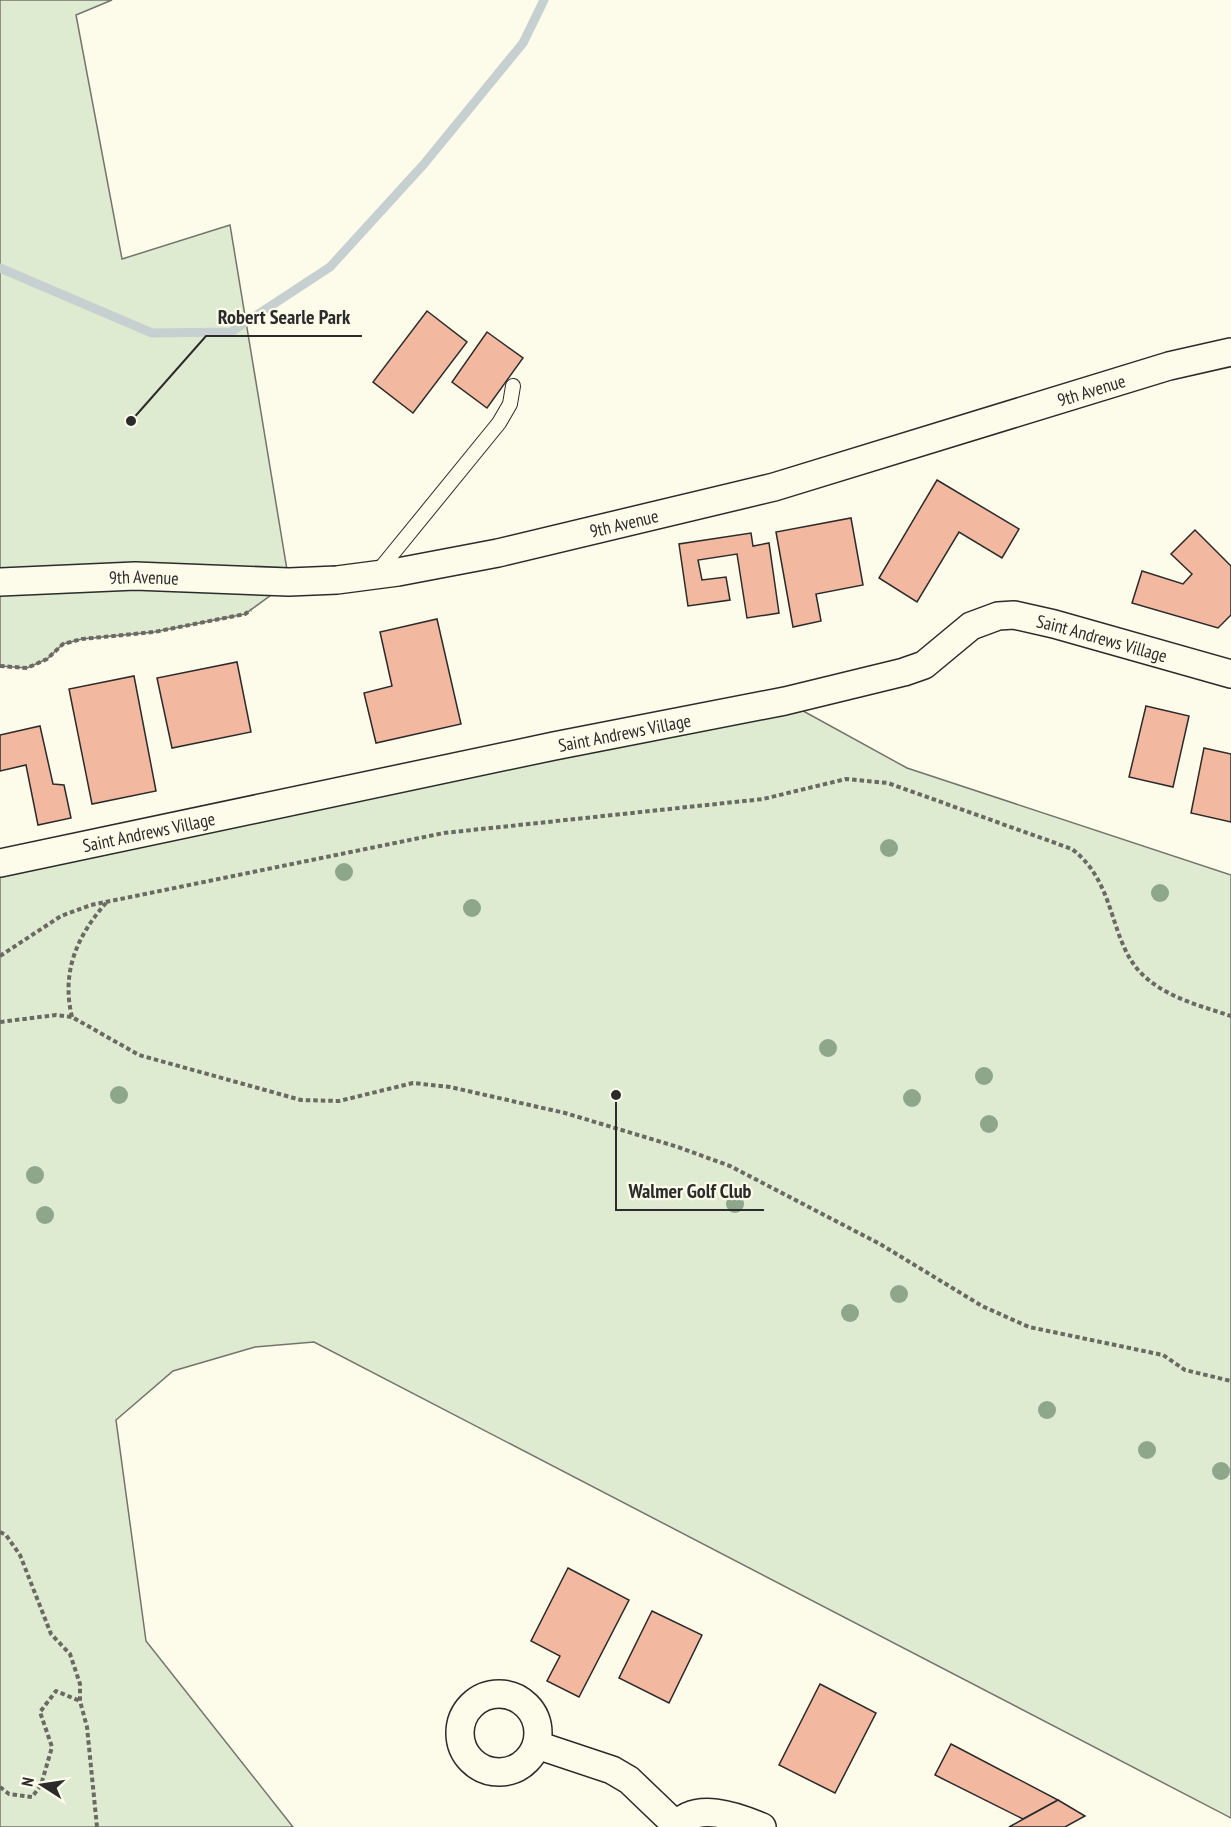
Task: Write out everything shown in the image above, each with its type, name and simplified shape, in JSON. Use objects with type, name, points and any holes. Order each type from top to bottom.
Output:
[{"type":"street","name":"9th Avenue","points":[[0,582],[135,576],[289,582],[375,576],[498,553],[774,487],[1169,366],[1231,352]]},
{"type":"street","name":"Saint Andrews Village","points":[[0,863],[785,700],[904,672],[924,665],[971,626],[998,616],[1014,615],[1054,624],[1231,674]]},
{"type":"street","points":[[537,1745],[612,1770],[629,1780],[675,1826],[688,1815],[707,1813],[743,1819],[762,1827]]},
{"type":"lane","points":[[375,576],[499,423],[510,404],[513,387]]},
{"type":"path","points":[[0,666],[27,668],[47,659],[63,644],[82,639],[154,632],[245,614],[254,608]]},
{"type":"path","points":[[0,956],[61,916],[107,902],[444,833],[763,799],[825,782],[868,779],[898,786],[1072,849],[1089,863],[1100,881],[1125,946],[1142,974],[1162,990],[1231,1016]]},
{"type":"path","points":[[72,1017],[68,981],[74,950],[91,920],[107,902]]},
{"type":"path","points":[[0,1022],[56,1015],[72,1017],[139,1055],[286,1097],[339,1101],[413,1083],[450,1087],[565,1113],[678,1147],[730,1166],[880,1244],[982,1306],[1029,1327],[1163,1355],[1185,1370],[1231,1381]]},
{"type":"path","points":[[0,1532],[6,1535],[20,1555],[51,1634],[70,1654],[80,1684],[80,1701],[87,1727],[97,1827]]},
{"type":"path","points":[[0,1787],[9,1794],[32,1797],[41,1785],[52,1747],[40,1712],[56,1691],[80,1701]]},
{"type":"green space","points":[[0,0],[112,0],[76,15],[122,259],[230,225],[289,582],[245,614],[154,632],[82,639],[63,644],[47,659],[27,668],[0,666]]},
{"type":"green space","points":[[785,701],[907,768],[1231,875],[1231,1818],[314,1342],[255,1347],[173,1371],[116,1420],[146,1641],[293,1827],[0,1827],[0,863]]},
{"type":"building","points":[[427,311],[467,342],[413,413],[373,382]]},
{"type":"building","points":[[487,332],[523,358],[487,408],[452,382]]},
{"type":"building","points":[[937,480],[1019,529],[1002,558],[959,532],[917,602],[879,578]]},
{"type":"building","points":[[851,518],[863,585],[816,594],[821,621],[793,627],[776,532]]},
{"type":"building","points":[[1195,530],[1231,566],[1231,615],[1218,628],[1132,603],[1142,571],[1183,584],[1192,574],[1171,554]]},
{"type":"building","points":[[751,533],[753,546],[769,543],[779,613],[747,618],[737,554],[698,560],[702,580],[726,577],[730,600],[688,606],[679,544]]},
{"type":"building","points":[[437,619],[461,724],[376,743],[364,693],[392,686],[380,632]]},
{"type":"building","points":[[237,662],[251,732],[172,748],[157,678]]},
{"type":"building","points":[[134,676],[156,791],[92,804],[69,689]]},
{"type":"building","points":[[1146,706],[1189,716],[1173,787],[1129,777]]},
{"type":"building","points":[[40,726],[53,784],[64,785],[71,818],[38,825],[26,765],[0,771],[0,735]]},
{"type":"building","points":[[1204,748],[1231,754],[1231,822],[1191,813]]},
{"type":"building","points":[[568,1568],[629,1600],[579,1697],[547,1681],[560,1656],[531,1641]]},
{"type":"building","points":[[652,1611],[702,1635],[669,1703],[619,1678]]},
{"type":"building","points":[[820,1684],[876,1713],[835,1793],[779,1765]]},
{"type":"building","points":[[951,1744],[1058,1800],[1023,1819],[935,1775]]},
{"type":"building","points":[[1058,1800],[1085,1816],[1065,1827],[1009,1827]]},
{"type":"waterway","points":[[0,268],[152,333],[231,332],[330,267],[424,164],[523,43],[544,0]]},
{"type":"place","name":"Robert Searle Park","points":[[131,421]]},
{"type":"place","name":"Walmer Golf Club","points":[[616,1095]]}]
